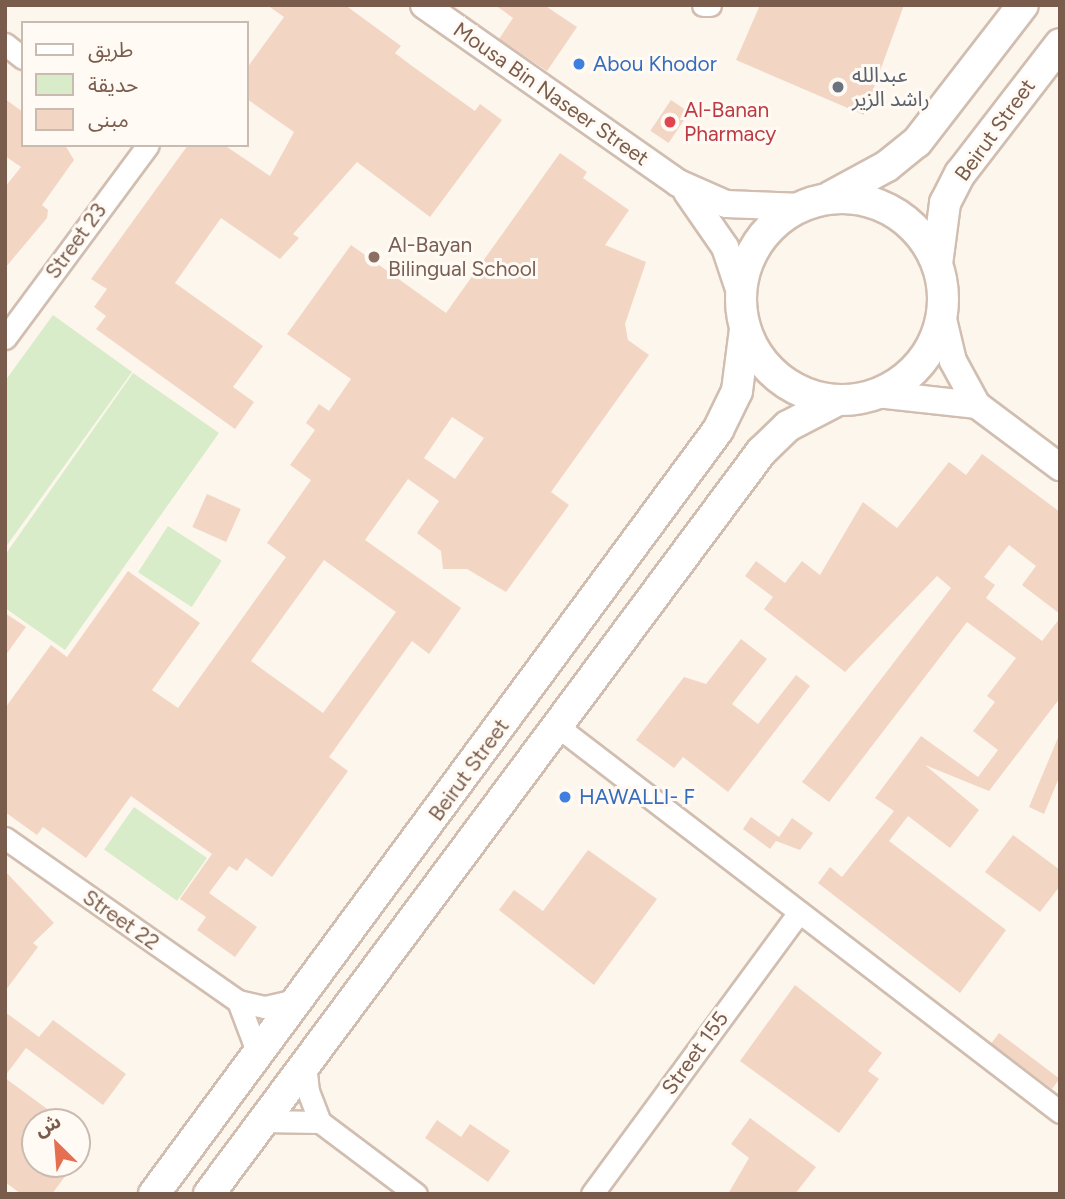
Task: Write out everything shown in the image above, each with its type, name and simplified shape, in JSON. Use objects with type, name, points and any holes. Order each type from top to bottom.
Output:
[{"type":"main road","points":[[813,204],[864,201],[892,212],[916,230],[937,264],[942,315],[920,363],[877,394],[838,400],[804,393],[780,379],[761,360],[746,329],[741,295],[753,252],[766,233],[813,204],[887,166],[917,142],[1022,5]]},
{"type":"main road","name":"Beirut Street","points":[[937,264],[945,203],[960,174],[1060,44]]},
{"type":"main road","name":"Beirut Street","points":[[154,1194],[646,530],[733,404],[746,329]]},
{"type":"main road","name":"Beirut Street","points":[[209,1194],[768,444],[838,400]]},
{"type":"main road","points":[[578,698],[600,646],[668,550],[664,535],[646,530]]},
{"type":"main road","points":[[401,864],[412,883],[435,890]]},
{"type":"street","name":"Mousa Bin Naseer Street","points":[[424,5],[678,183],[726,204],[813,204]]},
{"type":"street","points":[[703,5],[710,5]]},
{"type":"street","points":[[5,44],[21,56]]},
{"type":"street","name":"Street 23","points":[[5,338],[143,147]]},
{"type":"street","name":"Mousa Bin Naseer Street","points":[[678,183],[715,229],[741,295]]},
{"type":"street","points":[[942,315],[953,361],[977,405],[1060,467]]},
{"type":"street","points":[[877,394],[977,405]]},
{"type":"street","points":[[557,726],[1060,1112]]},
{"type":"street","name":"Street 22","points":[[6,839],[238,1001],[265,1007],[299,999]]},
{"type":"street","name":"Street 155","points":[[592,1194],[799,912]]},
{"type":"street","points":[[238,1001],[258,1054]]},
{"type":"street","points":[[305,1063],[307,1091],[320,1122],[416,1194]]},
{"type":"street","points":[[261,1121],[320,1122]]},
{"type":"green space","points":[[53,315],[132,372],[5,548],[5,381]]},
{"type":"green space","points":[[133,373],[219,433],[65,650],[5,608],[5,555]]},
{"type":"green space","points":[[168,526],[222,561],[192,607],[138,572]]},
{"type":"green space","points":[[134,807],[207,858],[177,901],[104,850]]},
{"type":"building","points":[[267,5],[345,5],[401,46],[395,53],[412,66],[475,111],[480,104],[502,120],[430,217],[357,162],[293,234],[299,238],[280,259],[221,218],[175,283],[263,346],[233,387],[254,402],[235,429],[96,329],[106,316],[94,307],[107,289],[91,279],[187,147],[227,147],[270,176],[294,132],[248,100],[248,67],[284,17]]},
{"type":"building","points":[[495,5],[544,5],[577,27],[547,71],[499,39],[513,18]]},
{"type":"building","name":"عبدالله راشد الزير","points":[[760,5],[904,5],[864,115],[736,60]]},
{"type":"building","points":[[5,99],[21,111],[21,147],[66,147],[74,160],[42,205],[48,210],[47,218],[5,268],[5,187],[21,167],[5,156]]},
{"type":"building","name":"Al-Banan Pharmacy","points":[[671,100],[689,112],[669,143],[650,131]]},
{"type":"building","points":[[560,153],[587,172],[583,178],[629,210],[605,245],[646,262],[625,324],[628,340],[649,355],[551,492],[569,505],[506,592],[467,569],[443,569],[441,551],[417,533],[439,501],[408,479],[365,540],[461,608],[429,654],[412,641],[329,757],[348,771],[272,877],[246,858],[237,871],[229,866],[209,893],[257,927],[235,957],[197,930],[206,917],[180,899],[212,854],[131,796],[86,858],[43,827],[37,835],[5,812],[5,708],[51,645],[67,657],[128,571],[200,623],[152,690],[178,708],[286,557],[267,543],[311,480],[290,465],[315,430],[306,423],[319,404],[329,411],[351,379],[287,334],[351,245],[446,313]],"holes":[[[452,417],[484,438],[455,479],[424,458]],[[324,560],[396,612],[323,713],[251,661]]]},
{"type":"building","points":[[982,454],[1060,512],[1060,614],[1022,585],[1036,566],[1009,545],[984,577],[995,585],[986,598],[1042,641],[1060,618],[1060,698],[989,791],[925,765],[979,810],[950,848],[908,816],[889,841],[1006,930],[960,993],[818,883],[830,867],[842,877],[894,811],[875,798],[921,736],[978,777],[998,750],[973,731],[995,702],[987,696],[1016,658],[967,622],[829,802],[802,782],[951,588],[937,576],[845,672],[764,609],[773,597],[745,576],[756,561],[785,583],[802,561],[820,575],[863,502],[897,528],[949,462],[966,475]]},
{"type":"building","points":[[207,494],[241,509],[226,542],[192,527]]},
{"type":"building","points":[[5,613],[26,627],[5,656]]},
{"type":"building","points":[[741,639],[767,659],[732,704],[758,724],[796,675],[810,686],[728,792],[683,757],[674,768],[636,740],[684,677],[706,684]]},
{"type":"building","points":[[1060,733],[1060,775],[1044,814],[1029,807]]},
{"type":"building","points":[[751,817],[779,837],[792,818],[813,833],[800,850],[776,841],[770,849],[743,829]]},
{"type":"building","points":[[1013,835],[1060,870],[1060,886],[1040,912],[985,872]]},
{"type":"building","points":[[588,850],[657,899],[594,985],[499,910],[514,890],[543,911]]},
{"type":"building","points":[[5,871],[54,923],[33,943],[38,947],[5,991]]},
{"type":"building","points":[[795,985],[882,1053],[868,1071],[879,1079],[839,1133],[740,1061]]},
{"type":"building","points":[[5,1012],[39,1037],[53,1020],[126,1074],[103,1105],[26,1048],[5,1076]]},
{"type":"building","points":[[999,1033],[1060,1079],[1052,1089],[991,1043]]},
{"type":"building","points":[[5,1078],[46,1108],[21,1108],[21,1178],[64,1178],[52,1194],[21,1194],[5,1182]]},
{"type":"building","points":[[750,1118],[816,1167],[795,1194],[728,1194],[749,1158],[731,1144]]},
{"type":"building","points":[[437,1120],[461,1137],[470,1124],[510,1151],[488,1182],[425,1138]]},
{"type":"place","name":"Abou Khodor","points":[[579,64]]},
{"type":"place","name":"عبدالله راشد الزير","points":[[838,87]]},
{"type":"place","name":"Al-Banan Pharmacy","points":[[670,122]]},
{"type":"place","name":"Al-Bayan Bilingual School","points":[[374,257]]},
{"type":"place","name":"HAWALLI- F","points":[[565,797]]}]
